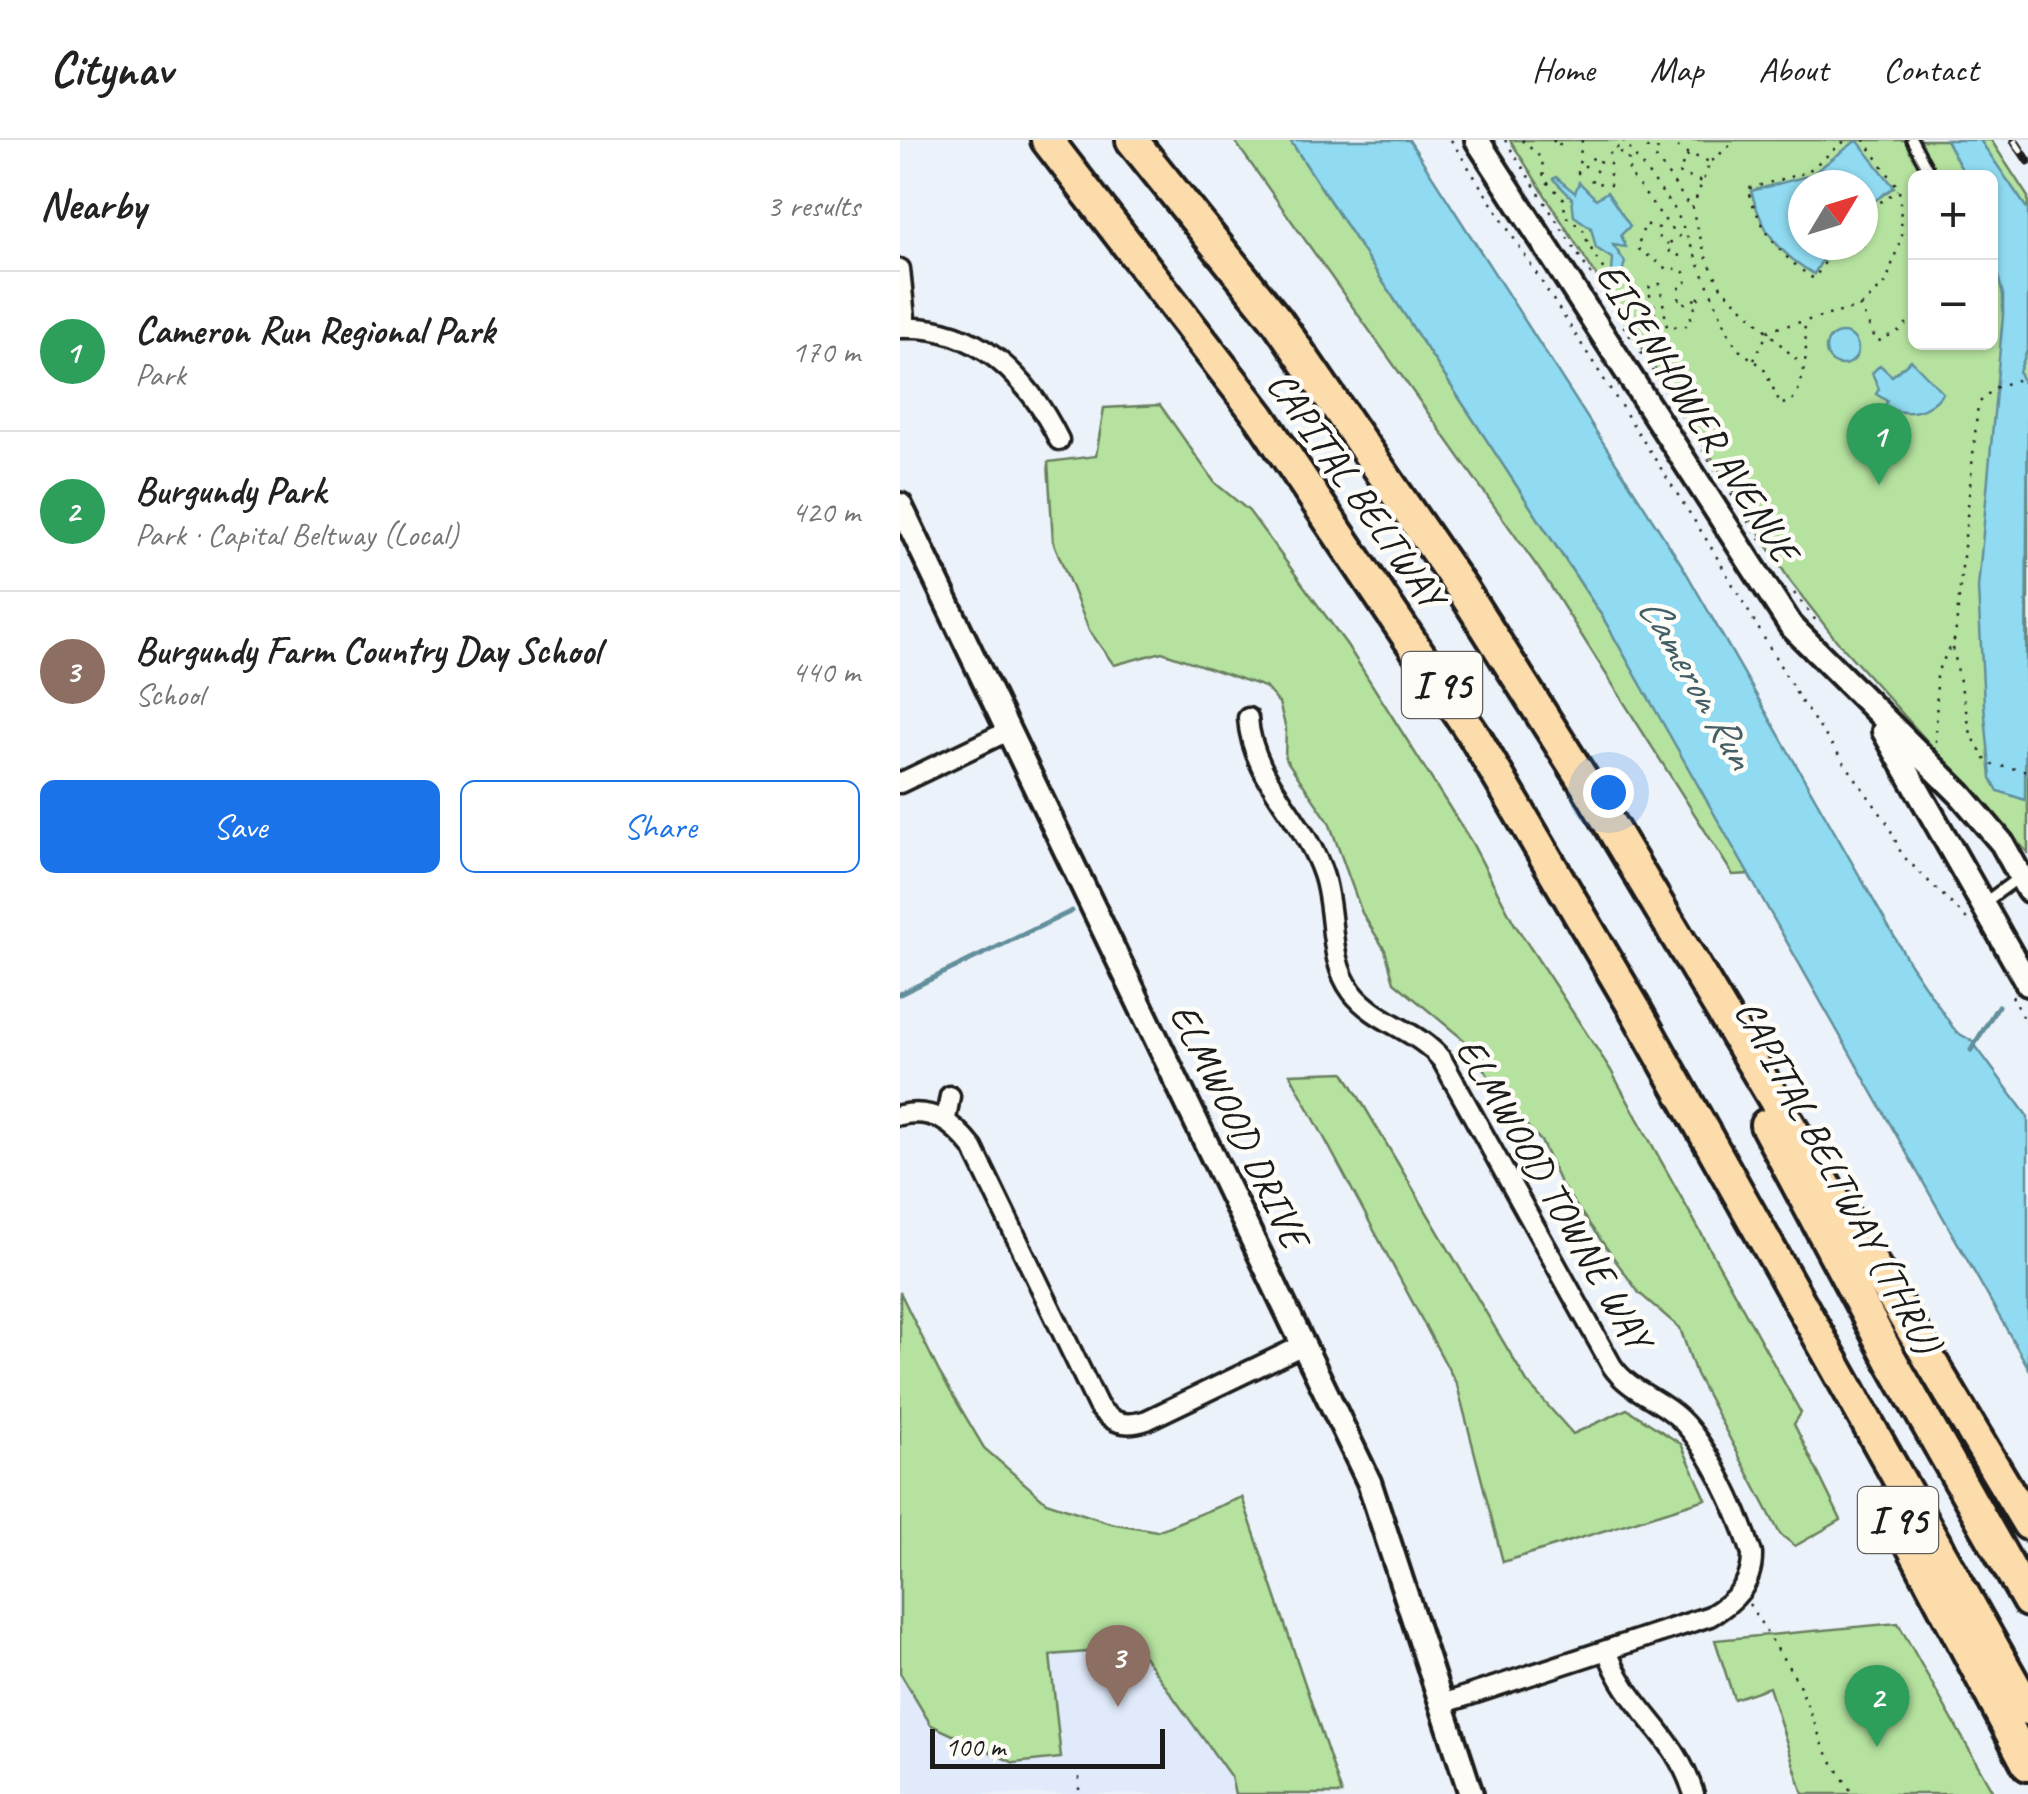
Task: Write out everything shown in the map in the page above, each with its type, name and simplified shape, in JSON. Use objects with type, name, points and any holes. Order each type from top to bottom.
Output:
[{"type":"highway","name":"CAPITAL BELTWAY","points":[[1047,140],[1260,417],[1424,657],[1564,884],[1778,1269]]},
{"type":"highway","name":"CAPITAL BELTWAY","points":[[1132,140],[1330,394],[1421,526],[1587,786]]},
{"type":"highway","name":"I 95","points":[[1587,786],[2028,1524]]},
{"type":"highway","name":"CAPITAL BELTWAY (THRU)","points":[[1587,786],[1892,1360],[2028,1601]]},
{"type":"highway","name":"I 95","points":[[1778,1269],[2028,1709]]},
{"type":"highway","name":"I 95","points":[[1778,1269],[1866,1459],[2028,1765]]},
{"type":"street","name":"EISENHOWER AVENUE","points":[[1477,140],[1580,294],[1770,596],[1811,650],[1961,796],[2026,879]]},
{"type":"street","points":[[900,269],[903,328],[950,335],[1006,364],[1026,383],[1059,440]]},
{"type":"street","name":"ELMWOOD DRIVE","points":[[900,505],[1381,1510],[1471,1794]]},
{"type":"street","name":"EISENHOWER AVENUE","points":[[1872,710],[2028,984]]},
{"type":"street","name":"ELMWOOD TOWNE WAY","points":[[1248,718],[1257,762],[1305,835],[1322,871],[1338,958],[1347,984],[1366,1006],[1416,1034],[1442,1060],[1612,1366],[1622,1380],[1666,1407],[1692,1432],[1748,1541],[1753,1567],[1738,1595]]},
{"type":"street","points":[[900,783],[1008,730]]},
{"type":"street","points":[[946,1119],[950,1096]]},
{"type":"street","points":[[900,1114],[913,1112],[946,1119],[979,1158],[1098,1406],[1114,1421],[1134,1424],[1147,1420],[1304,1344]]},
{"type":"street","points":[[1442,1704],[1696,1622],[1738,1595]]},
{"type":"street","points":[[1607,1650],[1628,1694],[1678,1752],[1694,1794]]},
{"type":"lane","points":[[1912,140],[1928,170]]},
{"type":"lane","points":[[1984,903],[2026,879]]},
{"type":"path","points":[[1451,140],[1708,542],[1802,703],[1888,824],[1902,855],[1974,926]]},
{"type":"path","points":[[1505,140],[1766,550]]},
{"type":"path","points":[[1522,140],[1542,159],[1544,179],[1564,198],[1566,216],[1583,229],[1585,241],[1610,280],[1620,286],[1629,280],[1632,283],[1628,298],[1650,310],[1646,320],[1656,312],[1647,288],[1660,284],[1667,326],[1687,326],[1700,295],[1690,303],[1679,303],[1680,284],[1686,282],[1686,274],[1656,263],[1636,244],[1645,224],[1659,228],[1670,252],[1680,256]]},
{"type":"path","points":[[1553,140],[1558,147],[1562,140]]},
{"type":"path","points":[[1582,140],[1578,172],[1595,156],[1600,162],[1591,182],[1610,185],[1610,151],[1621,146],[1621,154],[1629,160],[1629,173],[1677,236]]},
{"type":"path","points":[[1622,140],[1662,190],[1686,232],[1731,339],[1763,367],[1781,406],[1796,398],[1808,352],[1804,323]]},
{"type":"path","points":[[1639,140],[1692,209],[1706,257],[1721,287],[1803,366]]},
{"type":"path","points":[[1654,155],[1666,140],[1710,162]]},
{"type":"path","points":[[1692,209],[1710,162],[1736,140]]},
{"type":"path","points":[[1809,170],[1846,140]]},
{"type":"path","points":[[1769,330],[1860,307],[1886,283],[1902,234],[1899,189],[1864,140]]},
{"type":"path","points":[[1674,188],[1689,154]]},
{"type":"path","points":[[1678,173],[1704,183]]},
{"type":"path","points":[[1788,177],[1747,189],[1762,231],[1782,258],[1814,279],[1826,260]]},
{"type":"path","points":[[1878,204],[1899,189]]},
{"type":"path","points":[[1668,244],[1686,232]]},
{"type":"path","points":[[1860,307],[1877,342],[1908,322]]},
{"type":"path","points":[[1754,362],[1769,330]]},
{"type":"path","points":[[1924,736],[1936,748],[1937,672],[1952,647],[1978,404],[1994,388],[2025,377]]},
{"type":"path","points":[[1793,592],[1823,630]]},
{"type":"path","points":[[1952,647],[1958,654],[1973,740],[1988,764],[2028,771]]},
{"type":"path","points":[[1738,1595],[1760,1616],[1798,1682],[1825,1750],[1853,1794]]},
{"type":"path","points":[[1079,1777],[1079,1794]]},
{"type":"shaded area","points":[[900,1616],[1061,1757],[1050,1655],[1138,1648],[1231,1777],[1235,1794],[900,1794]]},
{"type":"green space","points":[[1234,140],[1290,140],[1602,616],[1750,874],[1733,875],[1546,579]]},
{"type":"green space","points":[[1510,140],[1991,140],[2028,197],[2028,853],[1837,641],[1790,581]]},
{"type":"green space","points":[[1160,405],[1215,483],[1249,511],[1347,645],[1472,843],[1514,923],[1610,1069],[1801,1413],[1794,1424],[1841,1520],[1795,1546],[1780,1534],[1696,1374],[1680,1328],[1639,1293],[1561,1185],[1541,1141],[1501,1098],[1470,1045],[1394,982],[1385,950],[1362,913],[1329,822],[1285,758],[1286,729],[1279,703],[1265,687],[1162,652],[1114,665],[1089,630],[1053,541],[1048,462],[1096,456],[1104,408]]},
{"type":"green space","points":[[1344,1072],[1527,1382],[1573,1434],[1627,1409],[1681,1444],[1706,1499],[1503,1562],[1457,1385],[1290,1074]]},
{"type":"green space","points":[[900,1292],[939,1372],[984,1448],[1046,1502],[1110,1523],[1157,1531],[1242,1497],[1342,1794],[1235,1794],[1231,1777],[1138,1648],[1050,1655],[1061,1758],[1014,1763],[931,1725],[900,1673]]},
{"type":"green space","points":[[1898,1623],[1994,1794],[1803,1794],[1769,1687],[1734,1699],[1715,1640]]},
{"type":"water","name":"Cameron Run","points":[[1290,140],[1409,140],[1683,567],[1910,964],[1956,1032],[1972,1041],[2028,1117],[2028,1367],[1602,616]]},
{"type":"water","points":[[1857,140],[1894,187],[1878,198],[1878,170],[1818,170]]},
{"type":"water","points":[[1946,140],[1980,140],[2028,210],[2028,348],[2019,372],[2028,393],[2025,800],[1998,791],[1991,778],[1978,588],[2003,315],[1998,275],[1998,170],[1962,170]]},
{"type":"water","points":[[1556,177],[1575,193],[1579,182],[1596,199],[1607,192],[1630,226],[1621,235],[1626,247],[1613,245],[1625,262],[1620,279],[1612,272],[1613,259],[1596,248],[1591,228],[1574,216],[1572,198],[1553,179]]},
{"type":"water","points":[[1788,181],[1788,255],[1760,218],[1751,191]]},
{"type":"water","points":[[1794,260],[1822,260],[1814,274]]},
{"type":"water","points":[[1842,333],[1853,338],[1858,349],[1853,360],[1842,365],[1831,360],[1826,349],[1831,338]]},
{"type":"water","points":[[1911,360],[1943,393],[1931,405],[1917,411],[1885,407],[1887,401],[1876,394],[1879,389],[1872,373],[1880,365],[1892,376]]},
{"type":"waterway","points":[[900,994],[1072,911]]},
{"type":"waterway","points":[[1971,1050],[1998,1006]]},
{"type":"railway","points":[[2014,140],[2028,161]]},
{"type":"place","name":"Cameron Run Regional Park","points":[[1879,485]]},
{"type":"place","name":"Burgundy Farm Country Day School","points":[[1118,1707]]},
{"type":"place","name":"Burgundy Park","points":[[1877,1747]]}]
